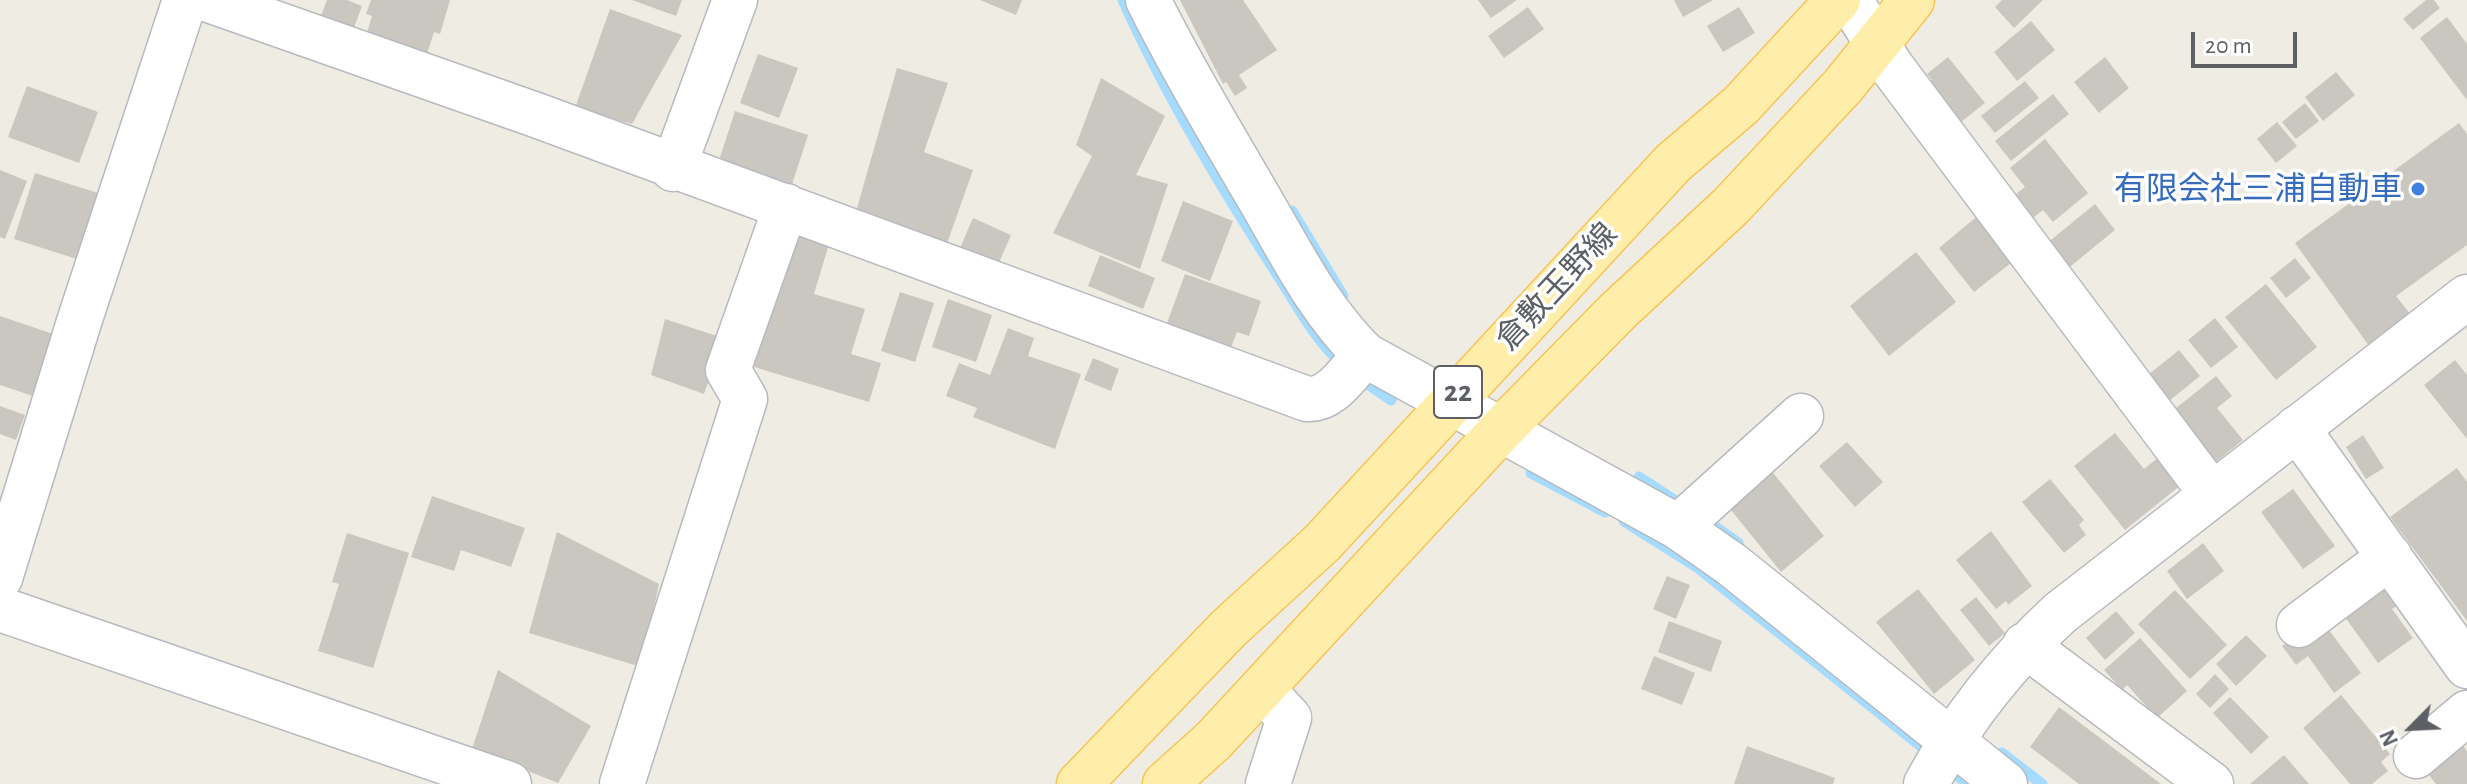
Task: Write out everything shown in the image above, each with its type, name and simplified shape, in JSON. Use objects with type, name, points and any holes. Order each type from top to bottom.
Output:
[{"type":"main road","name":"倉敷玉野線","points":[[1079,784],[1229,628],[1322,543],[1448,403],[1673,163],[1741,105],[1838,0]]},
{"type":"main road","name":"倉敷玉野線","points":[[1165,784],[1262,689],[1500,431],[1617,312],[1731,206],[1843,86],[1912,0]]},
{"type":"street","points":[[0,578],[79,322],[185,0]]},
{"type":"street","points":[[209,0],[536,115],[673,169],[786,206],[1307,399],[1319,400],[1354,367]]},
{"type":"street","points":[[673,169],[735,0]]},
{"type":"street","points":[[1148,0],[1184,69],[1335,326],[1354,367],[1448,403],[1500,431],[1690,516],[1731,564],[1937,763],[2005,784]]},
{"type":"street","points":[[1850,0],[1876,43],[2211,493]]},
{"type":"street","points":[[622,784],[745,399],[728,370],[786,206]]},
{"type":"street","points":[[1937,763],[2025,645],[2097,581],[2467,297]]},
{"type":"street","points":[[1690,516],[1801,416]]},
{"type":"street","points":[[2297,428],[2467,666]]},
{"type":"street","points":[[2299,625],[2390,557]]},
{"type":"street","points":[[0,609],[509,784]]},
{"type":"street","points":[[2025,645],[2211,784]]},
{"type":"street","points":[[1262,689],[1289,718],[1268,784]]},
{"type":"street","points":[[2416,756],[2467,713]]},
{"type":"building","points":[[327,0],[347,0],[362,6],[349,41],[316,29]]},
{"type":"building","points":[[371,0],[450,0],[440,34],[434,32],[426,57],[363,46],[372,16],[366,14]]},
{"type":"building","points":[[632,0],[682,0],[676,16]]},
{"type":"building","points":[[980,0],[1022,0],[1016,15]]},
{"type":"building","points":[[1180,0],[1243,0],[1277,50],[1239,75],[1247,88],[1235,96],[1226,82],[1223,84]]},
{"type":"building","points":[[1478,0],[1517,0],[1491,18]]},
{"type":"building","points":[[1674,0],[1713,0],[1683,17]]},
{"type":"building","points":[[2002,0],[2043,0],[2014,28],[1995,7]]},
{"type":"building","points":[[2426,0],[2434,0],[2440,8],[2413,30],[2403,19]]},
{"type":"building","points":[[1528,7],[1544,29],[1504,58],[1488,36]]},
{"type":"building","points":[[1739,7],[1755,33],[1723,52],[1707,26]]},
{"type":"building","points":[[610,9],[682,35],[632,124],[575,108]]},
{"type":"building","points":[[2447,17],[2467,44],[2467,100],[2420,38]]},
{"type":"building","points":[[2031,21],[2055,50],[2017,81],[1994,52]]},
{"type":"building","points":[[758,54],[798,68],[779,118],[740,103]]},
{"type":"building","points":[[1948,57],[1985,103],[1956,126],[1924,86],[1932,80],[1927,74]]},
{"type":"building","points":[[2105,57],[2129,88],[2099,113],[2074,82]]},
{"type":"building","points":[[897,68],[948,83],[924,152],[973,170],[944,252],[853,222]]},
{"type":"building","points":[[2336,72],[2355,95],[2323,121],[2305,97]]},
{"type":"building","points":[[1101,78],[1165,116],[1136,175],[1168,184],[1140,269],[1053,233],[1092,156],[1076,145]]},
{"type":"building","points":[[2025,81],[2039,98],[1995,133],[1981,116]]},
{"type":"building","points":[[27,86],[98,112],[79,163],[8,137]]},
{"type":"building","points":[[2053,94],[2069,114],[2011,161],[1995,141]]},
{"type":"building","points":[[2305,103],[2319,121],[2296,139],[2282,122]]},
{"type":"building","points":[[735,111],[808,135],[788,197],[715,173]]},
{"type":"building","points":[[2277,122],[2297,146],[2276,163],[2257,139]]},
{"type":"building","name":"有限会社三浦自動車","points":[[2459,123],[2467,134],[2467,245],[2396,296],[2411,315],[2369,346],[2295,243]]},
{"type":"building","points":[[2045,139],[2088,193],[2053,222],[2043,210],[2029,221],[2011,198],[2025,187],[2010,168]]},
{"type":"building","points":[[0,170],[27,181],[5,239],[0,237]]},
{"type":"building","points":[[35,173],[104,195],[83,261],[14,239]]},
{"type":"building","points":[[1183,201],[1233,221],[1210,281],[1161,261]]},
{"type":"building","points":[[2095,204],[2115,230],[2066,270],[2046,244]]},
{"type":"building","points":[[1980,214],[2016,259],[1974,292],[1939,248]]},
{"type":"building","points":[[973,218],[1011,235],[995,272],[957,255]]},
{"type":"building","points":[[794,222],[832,234],[814,294],[865,309],[851,354],[881,363],[869,402],[751,366]]},
{"type":"building","points":[[1916,252],[1956,302],[1889,356],[1850,306]]},
{"type":"building","points":[[1100,255],[1155,278],[1143,309],[1088,286]]},
{"type":"building","points":[[2295,258],[2311,278],[2286,298],[2270,278]]},
{"type":"building","points":[[1185,274],[1261,301],[1249,336],[1237,332],[1227,358],[1163,334]]},
{"type":"building","points":[[2266,284],[2317,347],[2276,380],[2225,317]]},
{"type":"building","points":[[900,292],[934,303],[915,362],[881,351]]},
{"type":"building","points":[[948,299],[992,315],[976,362],[932,347]]},
{"type":"building","points":[[0,316],[62,337],[42,399],[0,385]]},
{"type":"building","points":[[2215,318],[2238,347],[2211,368],[2188,340]]},
{"type":"building","points":[[665,319],[723,338],[704,394],[651,375]]},
{"type":"building","points":[[1008,328],[1034,338],[1028,356],[1081,374],[1055,449],[973,417],[977,408],[946,396],[959,363],[990,375]]},
{"type":"building","points":[[2179,350],[2200,376],[2164,405],[2143,379]]},
{"type":"building","points":[[1093,358],[1119,369],[1111,391],[1084,380]]},
{"type":"building","points":[[2455,360],[2467,375],[2467,439],[2424,385]]},
{"type":"building","points":[[2216,376],[2232,396],[2217,408],[2243,440],[2212,465],[2170,413]]},
{"type":"building","points":[[0,406],[25,415],[16,440],[0,434]]},
{"type":"building","points":[[2115,433],[2144,469],[2164,453],[2186,481],[2125,530],[2074,466]]},
{"type":"building","points":[[2363,435],[2384,468],[2366,479],[2346,447]]},
{"type":"building","points":[[1847,442],[1883,482],[1855,507],[1819,466]]},
{"type":"building","points":[[2457,468],[2467,482],[2467,621],[2390,517]]},
{"type":"building","points":[[1770,469],[1824,536],[1781,572],[1727,505]]},
{"type":"building","points":[[2050,479],[2084,520],[2079,525],[2086,535],[2064,553],[2022,502]]},
{"type":"building","points":[[2293,489],[2335,546],[2303,569],[2261,512]]},
{"type":"building","points":[[432,496],[525,528],[511,567],[461,550],[454,571],[411,557]]},
{"type":"building","points":[[1991,531],[2032,586],[2008,605],[2006,601],[1996,609],[1956,560]]},
{"type":"building","points":[[557,532],[659,584],[641,667],[529,633]]},
{"type":"building","points":[[347,533],[409,553],[373,668],[318,651],[339,584],[332,582]]},
{"type":"building","points":[[2203,543],[2224,571],[2187,599],[2167,571]]},
{"type":"building","points":[[1667,576],[1690,585],[1676,619],[1653,609]]},
{"type":"building","points":[[2386,582],[2401,603],[2392,609],[2413,638],[2378,663],[2342,613]]},
{"type":"building","points":[[1918,589],[1975,660],[1934,694],[1876,622]]},
{"type":"building","points":[[2175,590],[2227,645],[2190,679],[2138,624]]},
{"type":"building","points":[[1976,597],[2005,633],[1989,646],[1960,610]]},
{"type":"building","points":[[2116,611],[2135,633],[2105,660],[2086,638]]},
{"type":"building","points":[[2320,618],[2361,673],[2334,693],[2308,656],[2296,665],[2282,646]]},
{"type":"building","points":[[1669,621],[1722,641],[1711,672],[1658,652]]},
{"type":"building","points":[[2246,635],[2267,656],[2236,686],[2216,664]]},
{"type":"building","points":[[2140,638],[2187,691],[2157,718],[2127,685],[2122,690],[2104,670]]},
{"type":"building","points":[[1654,656],[1695,673],[1682,705],[1641,689]]},
{"type":"building","points":[[498,670],[591,726],[558,783],[472,749]]},
{"type":"building","points":[[2215,674],[2229,689],[2210,708],[2196,694]]},
{"type":"building","points":[[2341,695],[2390,754],[2381,762],[2388,771],[2372,784],[2350,784],[2303,728]]},
{"type":"building","points":[[2230,697],[2269,737],[2251,754],[2213,713]]},
{"type":"building","points":[[2059,707],[2161,784],[2079,784],[2030,747]]},
{"type":"building","points":[[2460,742],[2467,751],[2467,784],[2436,784],[2425,770]]},
{"type":"building","points":[[1747,746],[1835,778],[1833,784],[1734,784]]},
{"type":"building","points":[[2284,755],[2309,784],[2250,784]]},
{"type":"waterway","points":[[1123,0],[1157,70],[1214,172],[1306,320],[1343,365]]},
{"type":"waterway","points":[[1292,211],[1343,296]]},
{"type":"waterway","points":[[1356,376],[1391,400]]},
{"type":"waterway","points":[[1531,473],[1605,512]]},
{"type":"waterway","points":[[1639,477],[1685,507]]},
{"type":"waterway","points":[[1703,518],[1738,543]]},
{"type":"waterway","points":[[1624,521],[1697,567],[1932,755]]},
{"type":"waterway","points":[[2002,753],[2042,784]]},
{"type":"waterway","points":[[1945,766],[1968,784]]},
{"type":"place","name":"有限会社三浦自動車","points":[[2418,189]]}]
